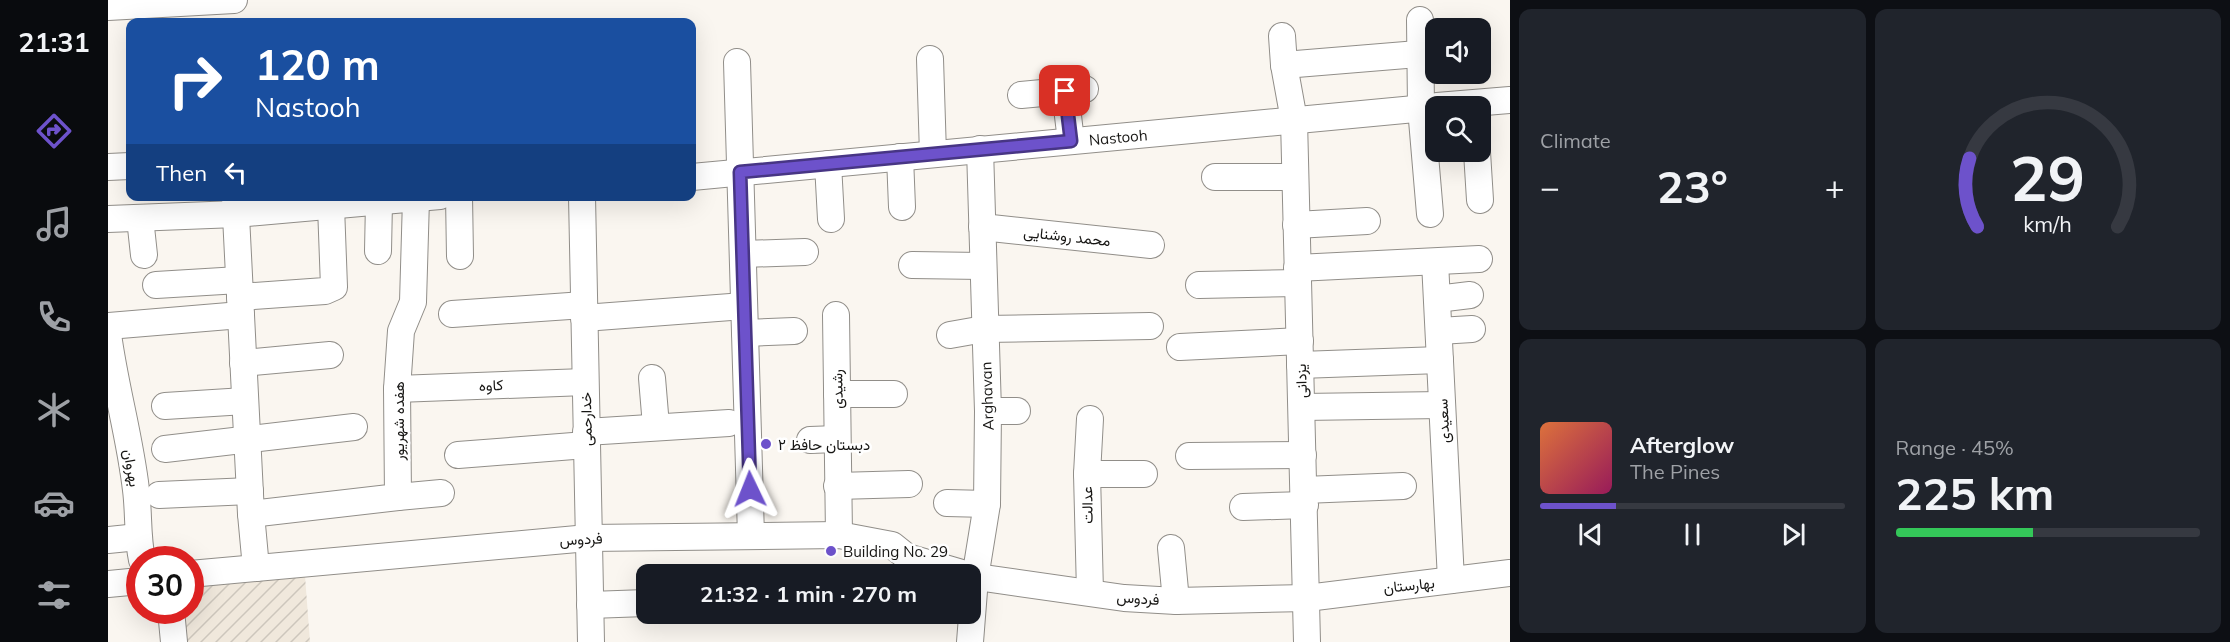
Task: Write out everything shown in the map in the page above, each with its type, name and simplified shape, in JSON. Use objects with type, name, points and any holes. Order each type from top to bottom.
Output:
[{"type":"street","points":[[108,7],[234,0]]},
{"type":"street","points":[[1420,20],[1418,54],[1428,96]]},
{"type":"street","name":"یزدانی","points":[[1282,36],[1284,65],[1294,120],[1307,642]]},
{"type":"street","points":[[1284,65],[1418,54]]},
{"type":"street","points":[[930,59],[933,154]]},
{"type":"street","points":[[737,62],[752,536]]},
{"type":"street","points":[[1021,95],[1075,90],[1071,141]]},
{"type":"street","name":"Nastooh","points":[[1491,103],[1510,100]]},
{"type":"street","name":"Nastooh","points":[[696,177],[1425,108]]},
{"type":"street","name":"Arghavan","points":[[973,564],[987,504],[988,411],[980,149]]},
{"type":"street","points":[[900,157],[902,207]]},
{"type":"street","points":[[1430,162],[1430,214]]},
{"type":"street","points":[[1478,162],[1480,200]]},
{"type":"street","points":[[828,164],[831,219]]},
{"type":"street","points":[[108,167],[126,166]]},
{"type":"street","points":[[1215,177],[1295,177]]},
{"type":"street","points":[[108,219],[140,218],[235,205],[331,206],[392,201]]},
{"type":"street","name":"هفده شهریور","points":[[398,497],[397,389],[401,331],[413,302],[428,201]]},
{"type":"street","points":[[459,201],[460,256]]},
{"type":"street","name":"خدارحمی","points":[[582,201],[591,642]]},
{"type":"street","points":[[378,251],[380,202]]},
{"type":"street","points":[[235,205],[250,502],[256,568]]},
{"type":"street","points":[[108,326],[240,298],[325,291],[334,287],[331,206]]},
{"type":"street","points":[[140,218],[144,255]]},
{"type":"street","points":[[1296,225],[1367,221]]},
{"type":"street","name":"محمد روشنایی","points":[[982,227],[1151,245]]},
{"type":"street","points":[[743,254],[805,252]]},
{"type":"street","points":[[1199,285],[1479,259]]},
{"type":"street","name":"سعیدی","points":[[1435,262],[1451,580]]},
{"type":"street","points":[[912,265],[982,266]]},
{"type":"street","points":[[156,285],[240,298]]},
{"type":"street","points":[[1437,299],[1470,295]]},
{"type":"street","points":[[452,314],[744,306]]},
{"type":"street","name":"رشیدی","points":[[836,315],[838,535]]},
{"type":"street","points":[[950,335],[984,329],[1150,326]]},
{"type":"street","points":[[1439,331],[1472,329]]},
{"type":"street","points":[[745,333],[794,331]]},
{"type":"street","name":"بهروان","points":[[108,334],[117,432],[137,491],[140,546]]},
{"type":"street","points":[[1180,347],[1440,360]]},
{"type":"street","points":[[243,363],[330,355]]},
{"type":"street","points":[[652,378],[656,426]]},
{"type":"street","name":"کاوه","points":[[397,389],[585,382]]},
{"type":"street","points":[[837,394],[894,394]]},
{"type":"street","points":[[165,406],[245,400]]},
{"type":"street","points":[[1302,406],[1442,405]]},
{"type":"street","points":[[988,411],[1017,411]]},
{"type":"street","points":[[1087,474],[1090,419]]},
{"type":"street","points":[[458,455],[586,439],[656,426],[729,423]]},
{"type":"street","points":[[165,449],[354,427]]},
{"type":"street","points":[[810,440],[837,439]]},
{"type":"street","points":[[1189,456],[1303,455]]},
{"type":"street","name":"عدالت","points":[[1090,592],[1087,474],[1144,474]]},
{"type":"street","points":[[837,486],[909,484]]},
{"type":"street","points":[[1243,507],[1403,486]]},
{"type":"street","points":[[159,495],[250,502],[398,497],[441,493]]},
{"type":"street","points":[[947,503],[987,504]]},
{"type":"street","name":"فردوس","points":[[204,573],[588,538],[752,536],[838,535],[892,545],[907,557],[930,564]]},
{"type":"street","points":[[108,540],[132,546]]},
{"type":"street","points":[[1171,548],[1176,601]]},
{"type":"street","name":"بهارستان","points":[[1307,598],[1510,573]]},
{"type":"street","name":"فردوس","points":[[981,577],[1124,598],[1176,601],[1307,598]]},
{"type":"street","points":[[108,584],[126,582]]},
{"type":"street","points":[[590,605],[636,603]]},
{"type":"street","points":[[172,624],[174,642]]},
{"type":"street","name":"Arghavan","points":[[970,624],[970,642]]},
{"type":"shaded area","points":[[305,576],[310,642],[184,642],[183,624],[204,624],[204,585]]},
{"type":"place","name":"دبستان حافظ ۲","points":[[766,444]]},
{"type":"place","name":"Building No. 29","points":[[831,551]]},
{"type":"route","points":[[750,489],[740,172],[1071,141],[1065,91]]}]
